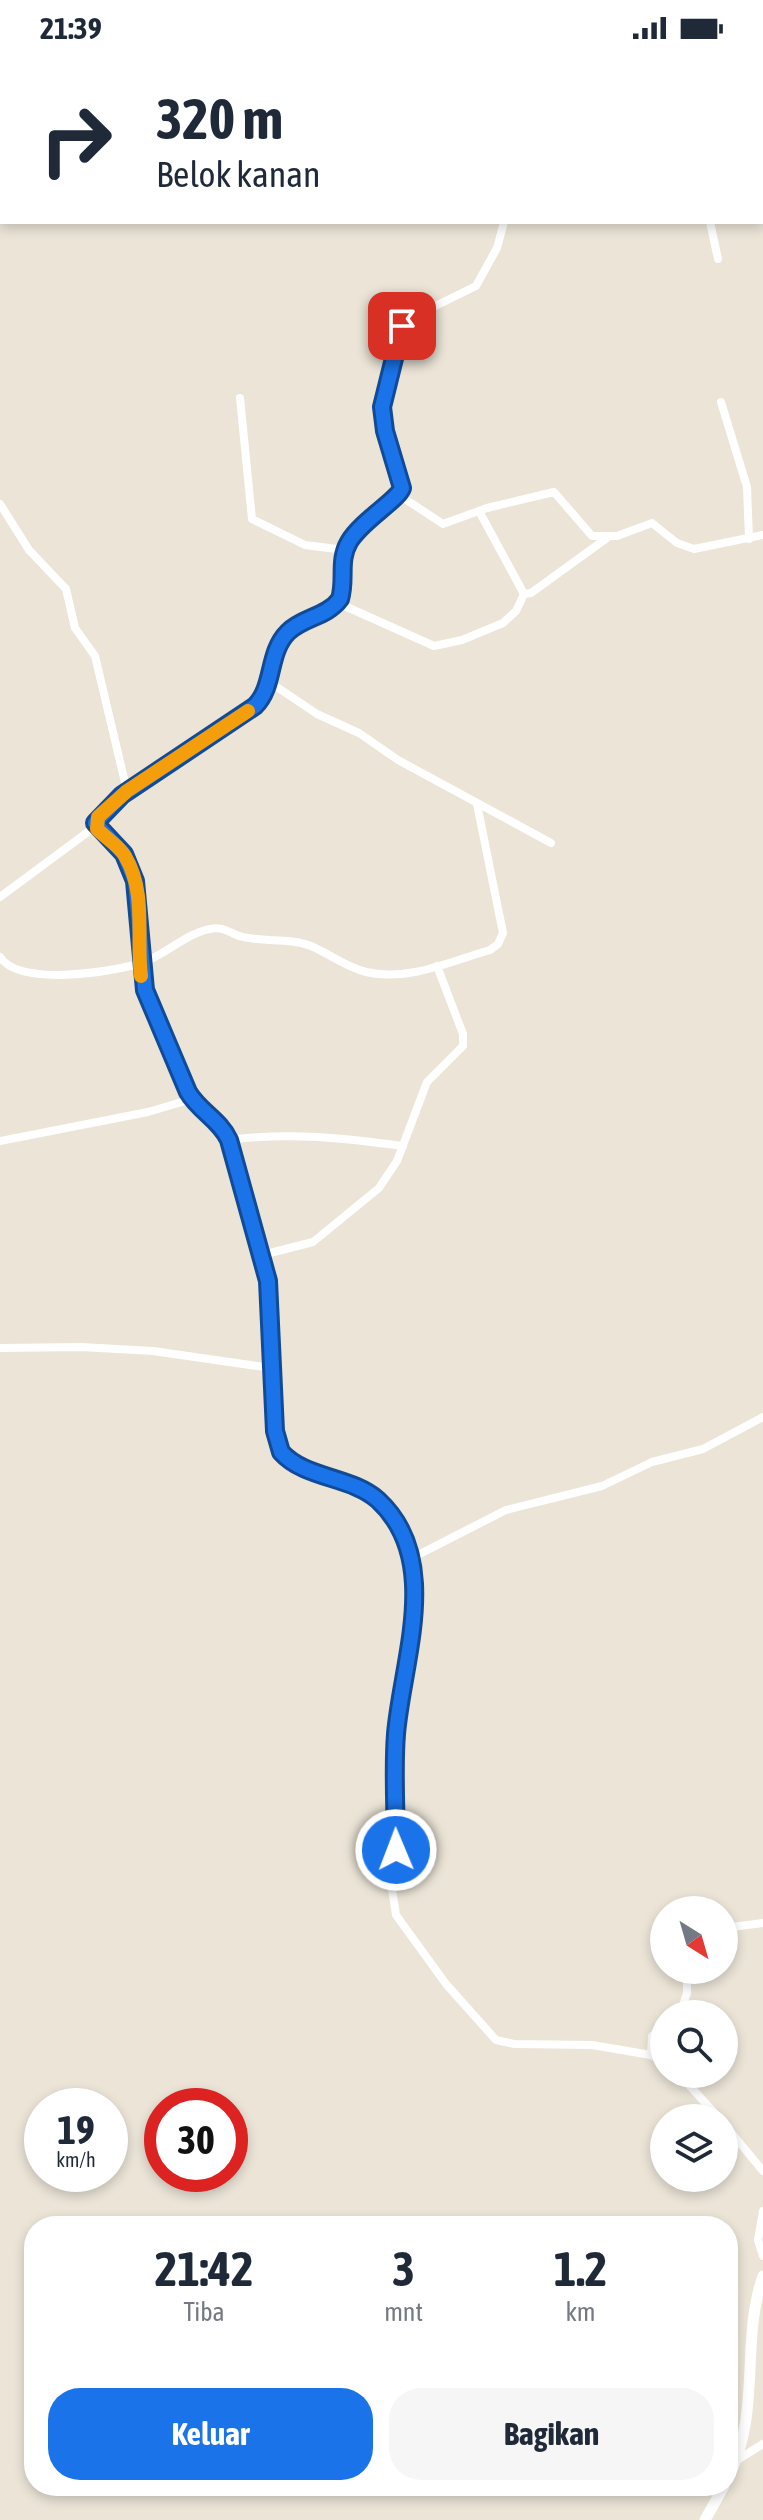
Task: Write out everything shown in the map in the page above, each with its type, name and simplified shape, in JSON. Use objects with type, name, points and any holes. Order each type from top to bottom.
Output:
[{"type":"main road","points":[[738,2456],[749,2410],[754,2314],[763,2276]]},
{"type":"main road","points":[[705,2520],[718,2496]]},
{"type":"street","points":[[0,897],[96,826],[98,817],[127,791],[255,706],[265,694],[276,650],[286,633],[338,603],[342,594],[345,550],[366,519],[399,495],[402,483],[385,431],[382,407],[399,330],[413,317],[476,286],[497,248],[503,224]]},
{"type":"street","points":[[710,224],[718,259]]},
{"type":"street","points":[[240,398],[252,519],[305,545],[345,550]]},
{"type":"street","points":[[721,402],[747,487],[749,539]]},
{"type":"street","points":[[399,495],[443,524],[479,511],[555,492],[586,532],[608,538]]},
{"type":"street","points":[[0,504],[29,550],[66,589],[75,628],[95,656],[127,791]]},
{"type":"street","points":[[479,511],[524,594]]},
{"type":"street","points":[[524,594],[531,593],[608,538],[650,523],[677,543],[694,549],[763,535]]},
{"type":"street","points":[[338,603],[434,646],[462,640],[503,623],[516,611],[524,594]]},
{"type":"street","points":[[268,681],[317,714],[359,733],[398,760],[551,843]]},
{"type":"street","points":[[0,957],[15,971],[30,975],[140,963],[202,931],[219,928],[254,939],[307,945],[367,972],[391,975],[437,966],[490,950],[498,944],[503,933],[477,804]]},
{"type":"street","points":[[96,826],[124,854],[135,881],[141,924],[140,963],[145,990],[192,1099],[225,1131],[229,1140],[240,1188],[262,1255],[272,1330],[275,1431],[281,1452],[298,1465],[353,1485],[379,1501],[397,1523],[410,1559],[414,1580],[412,1631],[395,1753],[396,1850],[392,1889],[396,1915],[446,1984],[496,2040],[514,2044],[592,2045],[650,2055]]},
{"type":"street","points":[[262,1255],[313,1242],[379,1188],[403,1146],[427,1082],[463,1046],[463,1034],[437,966]]},
{"type":"street","points":[[0,1141],[148,1112],[192,1099]]},
{"type":"street","points":[[229,1140],[274,1134],[316,1134],[403,1146]]},
{"type":"street","points":[[0,1348],[81,1347],[153,1351],[271,1368]]},
{"type":"street","points":[[410,1559],[506,1510],[602,1486],[652,1462],[703,1449],[763,1417]]},
{"type":"street","points":[[738,1926],[763,1923]]},
{"type":"street","points":[[692,2088],[706,2104]]},
{"type":"street","points":[[738,2141],[763,2171]]},
{"type":"street","points":[[763,2211],[758,2240],[763,2256]]},
{"type":"street","points":[[738,2459],[763,2444]]},
{"type":"slow traffic","points":[[141,976],[141,924],[135,881],[124,854],[97,829],[95,823],[105,809],[127,791],[156,775],[248,711]]},
{"type":"route","points":[[396,1850],[396,1733],[407,1674],[414,1605],[410,1559],[397,1523],[379,1501],[353,1485],[286,1459],[278,1445],[268,1281],[229,1140],[221,1126],[197,1106],[188,1092],[145,990],[141,974],[141,924],[135,881],[124,854],[97,829],[95,823],[105,809],[127,791],[156,775],[255,706],[265,694],[270,666],[286,633],[327,611],[340,599],[342,559],[350,541],[366,519],[399,495],[402,488],[382,416],[383,398],[402,326]]}]
